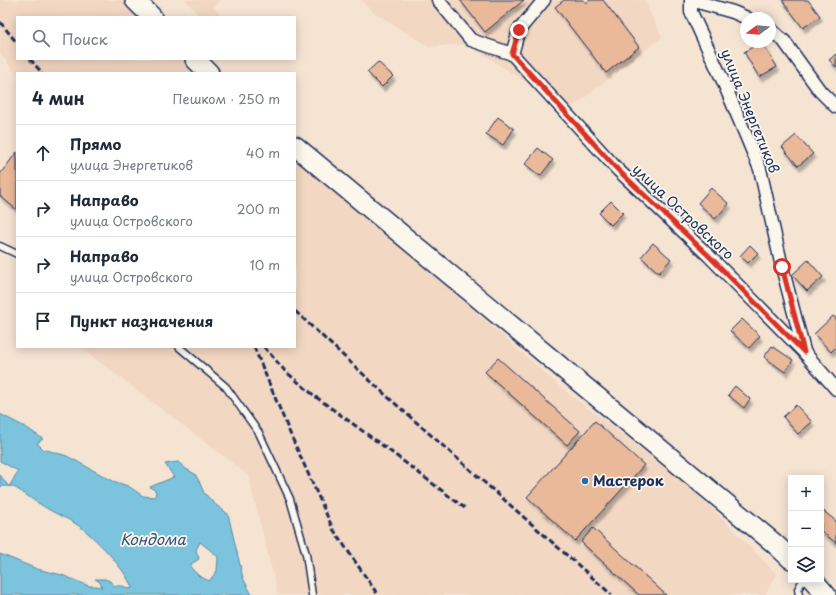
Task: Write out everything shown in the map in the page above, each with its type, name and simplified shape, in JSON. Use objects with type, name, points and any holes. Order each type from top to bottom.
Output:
[{"type":"main road","points":[[135,0],[151,16]]},
{"type":"main road","points":[[195,60],[207,72]]},
{"type":"main road","points":[[296,147],[788,556]]},
{"type":"main road","points":[[815,583],[826,595]]},
{"type":"street","name":"улица Островского","points":[[438,0],[471,40],[512,54],[618,170],[708,255],[804,352],[836,389]]},
{"type":"street","points":[[512,54],[519,30],[544,0]]},
{"type":"street","name":"улица Энергетиков","points":[[740,15],[691,0],[692,12],[760,169],[782,267],[804,352]]},
{"type":"street","points":[[776,34],[784,41],[820,91],[836,107]]},
{"type":"lane","points":[[0,246],[16,254]]},
{"type":"lane","points":[[181,348],[226,387],[259,433],[290,499],[306,554],[312,595]]},
{"type":"lane","points":[[799,595],[798,589],[801,583]]},
{"type":"shaded area","points":[[0,0],[131,0],[147,16],[16,16],[16,60],[192,60],[204,72],[16,72],[16,74],[0,53]]},
{"type":"shaded area","points":[[185,0],[220,0],[214,7],[221,16],[200,16]]},
{"type":"shaded area","points":[[360,0],[644,0],[662,37],[561,116],[535,88],[467,44],[429,47],[373,12]]},
{"type":"shaded area","points":[[296,154],[564,390],[694,490],[777,574],[765,595],[278,595],[248,475],[81,348],[296,348]]},
{"type":"water","name":"Кондома","points":[[0,414],[27,428],[43,439],[37,443],[43,449],[67,456],[113,481],[128,486],[143,496],[155,497],[156,491],[150,487],[174,477],[165,464],[178,462],[195,474],[204,493],[228,514],[243,578],[252,595],[0,595],[0,554],[37,569],[62,575],[89,586],[102,587],[100,582],[95,579],[105,579],[110,581],[113,585],[123,586],[129,589],[132,588],[129,580],[116,562],[83,529],[16,488],[9,486],[18,471],[0,461]],"holes":[[[200,542],[218,557],[217,571],[209,581],[199,576],[191,568],[191,564],[199,559],[196,550]]]},
{"type":"water","points":[[0,475],[8,486],[0,487]]},
{"type":"building","points":[[460,0],[524,0],[485,32]]},
{"type":"building","points":[[564,0],[584,0],[586,3],[590,0],[603,0],[639,47],[606,73],[555,7]]},
{"type":"building","points":[[782,0],[808,0],[820,16],[803,28]]},
{"type":"building","points":[[751,48],[766,48],[777,67],[759,77],[744,52]]},
{"type":"building","points":[[836,54],[836,67],[829,60]]},
{"type":"building","points":[[378,62],[393,76],[382,87],[367,72]]},
{"type":"building","points":[[498,117],[514,129],[503,145],[486,134]]},
{"type":"building","points":[[796,135],[813,154],[798,166],[782,147]]},
{"type":"building","points":[[538,148],[553,160],[540,176],[525,164]]},
{"type":"building","points":[[16,153],[16,209],[0,196],[0,174]]},
{"type":"building","points":[[711,188],[729,204],[715,219],[698,203]]},
{"type":"building","points":[[611,201],[623,213],[611,225],[599,213]]},
{"type":"building","points":[[653,243],[671,259],[659,273],[641,257]]},
{"type":"building","points":[[750,245],[758,253],[748,263],[740,256]]},
{"type":"building","points":[[808,260],[823,277],[807,291],[792,275]]},
{"type":"building","points":[[833,316],[836,318],[836,347],[831,352],[814,334]]},
{"type":"building","points":[[742,319],[760,336],[749,348],[730,331]]},
{"type":"building","points":[[772,346],[793,360],[785,372],[764,357]]},
{"type":"building","points":[[498,358],[580,431],[567,445],[485,372]]},
{"type":"building","points":[[735,386],[750,399],[744,408],[728,395]]},
{"type":"building","points":[[796,405],[812,422],[798,434],[783,417]]},
{"type":"building","name":"Мастерок","points":[[595,421],[644,465],[575,541],[527,497]]},
{"type":"building","points":[[824,511],[836,521],[836,543],[824,533]]},
{"type":"building","points":[[593,528],[666,595],[639,595],[581,542]]},
{"type":"railway","points":[[0,22],[16,42]]},
{"type":"railway","points":[[31,60],[41,72]]},
{"type":"railway","points":[[296,312],[390,399],[612,595]]},
{"type":"railway","points":[[254,348],[289,431],[333,529],[378,595]]},
{"type":"railway","points":[[265,348],[285,371],[316,397],[466,509]]},
{"type":"place","name":"Мастерок","points":[[585,481]]},
{"type":"route","points":[[519,30],[512,54],[618,170],[708,255],[804,352],[782,267]]}]
